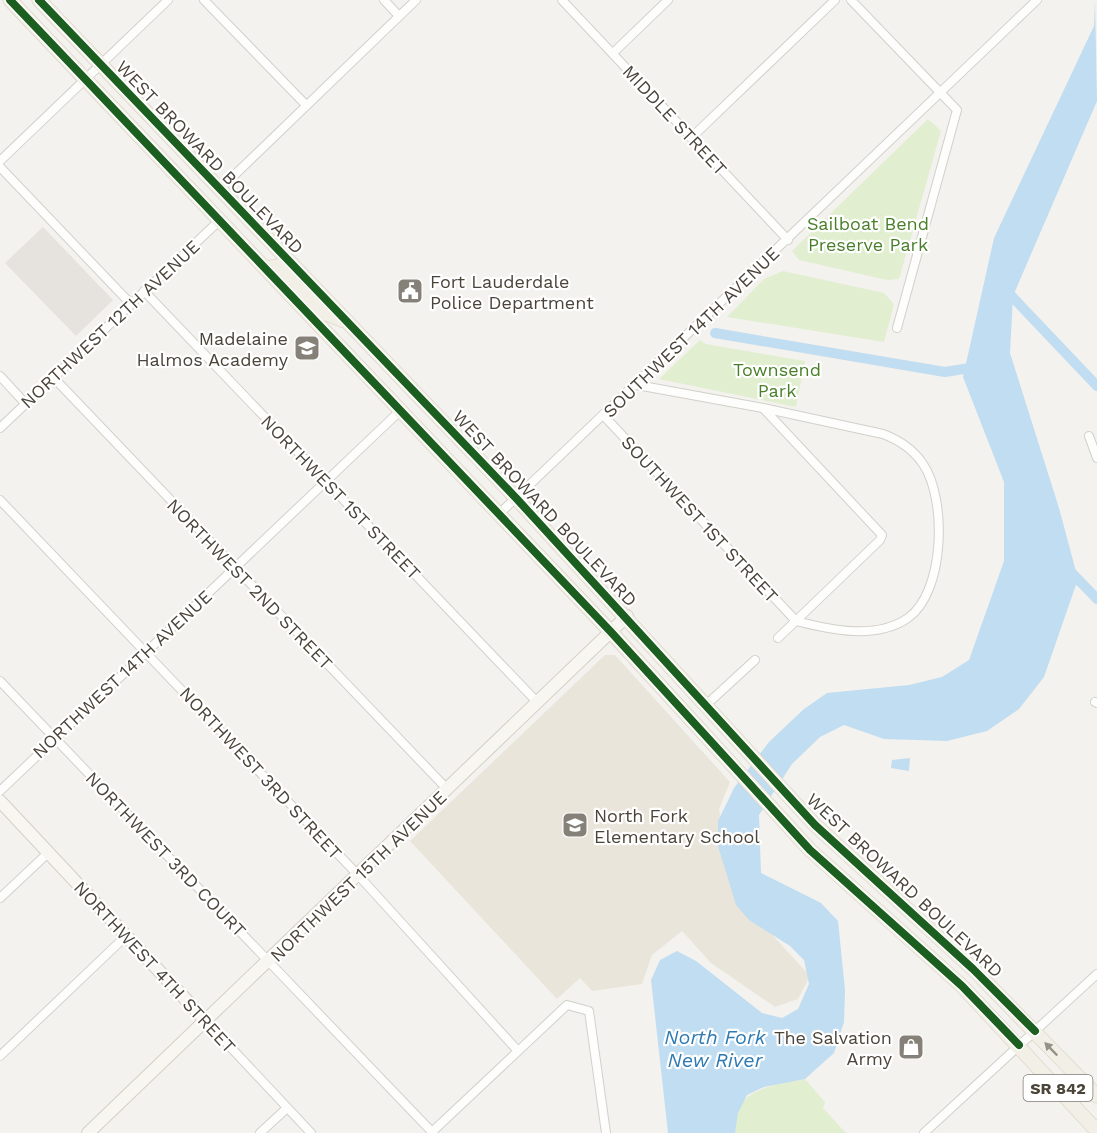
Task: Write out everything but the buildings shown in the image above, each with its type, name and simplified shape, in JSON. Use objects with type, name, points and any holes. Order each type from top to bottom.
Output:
[{"type":"main road","name":"WEST BROWARD BOULEVARD","points":[[10,0],[402,410],[611,632],[810,849],[962,986],[1097,1131]]},
{"type":"main road","name":"WEST BROWARD BOULEVARD","points":[[39,0],[516,498],[850,860],[973,969],[1097,1096]]},
{"type":"main road","points":[[267,268],[280,266],[323,312],[348,323]]},
{"type":"main road","points":[[339,344],[357,345],[417,406],[433,411]]},
{"type":"main road","points":[[810,849],[823,850],[896,917],[913,916]]},
{"type":"street","points":[[0,161],[168,0]]},
{"type":"street","points":[[204,0],[306,105]]},
{"type":"street","points":[[384,0],[399,16]]},
{"type":"street","points":[[220,189],[416,0]]},
{"type":"street","name":"MIDDLE STREET","points":[[562,0],[788,240]]},
{"type":"street","points":[[613,53],[668,0]]},
{"type":"street","points":[[691,138],[835,0]]},
{"type":"street","points":[[851,0],[957,110],[897,328]]},
{"type":"street","name":"SOUTHWEST 14TH AVENUE","points":[[499,514],[637,385],[1037,0]]},
{"type":"street","points":[[0,167],[130,303]]},
{"type":"street","name":"NORTHWEST 12TH AVENUE","points":[[0,428],[220,220]]},
{"type":"street","name":"NORTHWEST 1ST STREET","points":[[144,291],[538,703]]},
{"type":"street","points":[[0,376],[26,403]]},
{"type":"street","name":"NORTHWEST 2ND STREET","points":[[53,377],[448,790]]},
{"type":"street","points":[[637,385],[763,408],[883,434],[902,442],[923,464],[934,488],[939,510],[936,556],[929,595],[921,608],[906,619],[887,628],[857,632],[828,630],[796,621]]},
{"type":"street","points":[[763,408],[882,535],[880,540],[778,638]]},
{"type":"street","name":"NORTHWEST 14TH AVENUE","points":[[0,791],[402,410]]},
{"type":"street","name":"SOUTHWEST 1ST STREET","points":[[604,416],[796,621]]},
{"type":"street","points":[[1089,436],[1097,458]]},
{"type":"street","name":"NORTHWEST 3RD STREET","points":[[0,500],[358,875],[518,1051]]},
{"type":"street","name":"NORTHWEST 15TH AVENUE","points":[[88,1133],[627,616]]},
{"type":"street","points":[[706,705],[755,660]]},
{"type":"street","name":"NORTHWEST 3RD COURT","points":[[0,681],[432,1133]]},
{"type":"street","name":"NORTHWEST 4TH STREET","points":[[0,801],[311,1133]]},
{"type":"street","points":[[0,898],[48,853]]},
{"type":"street","points":[[0,1056],[126,936]]},
{"type":"street","points":[[924,1133],[1097,974]]},
{"type":"street","points":[[432,1133],[567,1005],[589,1011],[606,1133]]},
{"type":"street","points":[[260,1133],[287,1108]]},
{"type":"shaded area","points":[[43,227],[113,300],[76,336],[5,263]]},
{"type":"shaded area","name":"North Fork Elementary School","points":[[605,655],[615,655],[730,782],[719,809],[729,863],[755,916],[810,976],[798,999],[775,1007],[711,963],[682,931],[652,955],[642,984],[592,991],[580,978],[557,999],[410,841]]},
{"type":"green space","name":"Sailboat Bend Preserve Park","points":[[928,119],[941,131],[899,279],[887,280],[799,260],[792,251]]},
{"type":"green space","name":"Sailboat Bend Preserve Park","points":[[783,271],[884,293],[894,304],[884,342],[727,317],[764,279]]},
{"type":"green space","name":"Townsend Park","points":[[700,340],[705,344],[805,361],[796,407],[659,379]]},
{"type":"green space","points":[[805,1079],[825,1102],[823,1108],[846,1133],[735,1133],[735,1118],[746,1098],[768,1087]]},
{"type":"water","name":"North Fork New River","points":[[1095,0],[1097,101],[1013,296],[1010,353],[1059,508],[1078,579],[1044,677],[1019,709],[987,731],[947,741],[884,739],[844,725],[820,737],[792,764],[759,815],[761,873],[821,903],[838,921],[845,990],[844,1022],[834,1053],[805,1079],[764,1087],[747,1095],[738,1113],[735,1133],[668,1133],[651,980],[660,960],[677,951],[696,961],[762,1013],[782,1018],[798,1009],[809,984],[804,960],[790,946],[749,920],[736,905],[718,846],[718,821],[734,788],[769,742],[804,709],[827,693],[909,685],[942,677],[969,660],[1004,561],[1004,482],[963,377],[994,238],[1094,26]]},
{"type":"water","points":[[910,758],[909,771],[891,768],[892,760]]},
{"type":"waterway","points":[[1002,286],[1097,386]]},
{"type":"waterway","points":[[715,333],[945,372],[976,367]]},
{"type":"waterway","points":[[1070,571],[1097,599]]},
{"type":"cycle path","points":[[10,0],[611,632],[810,850],[962,986],[1019,1045]]},
{"type":"cycle path","points":[[39,0],[516,498],[815,825],[973,969],[1035,1031]]},
{"type":"place","name":"Fort Lauderdale Police Department","points":[[410,291]]},
{"type":"place","name":"Madelaine Halmos Academy","points":[[307,348]]},
{"type":"place","name":"North Fork Elementary School","points":[[575,825]]},
{"type":"place","name":"The Salvation Army","points":[[911,1047]]}]
